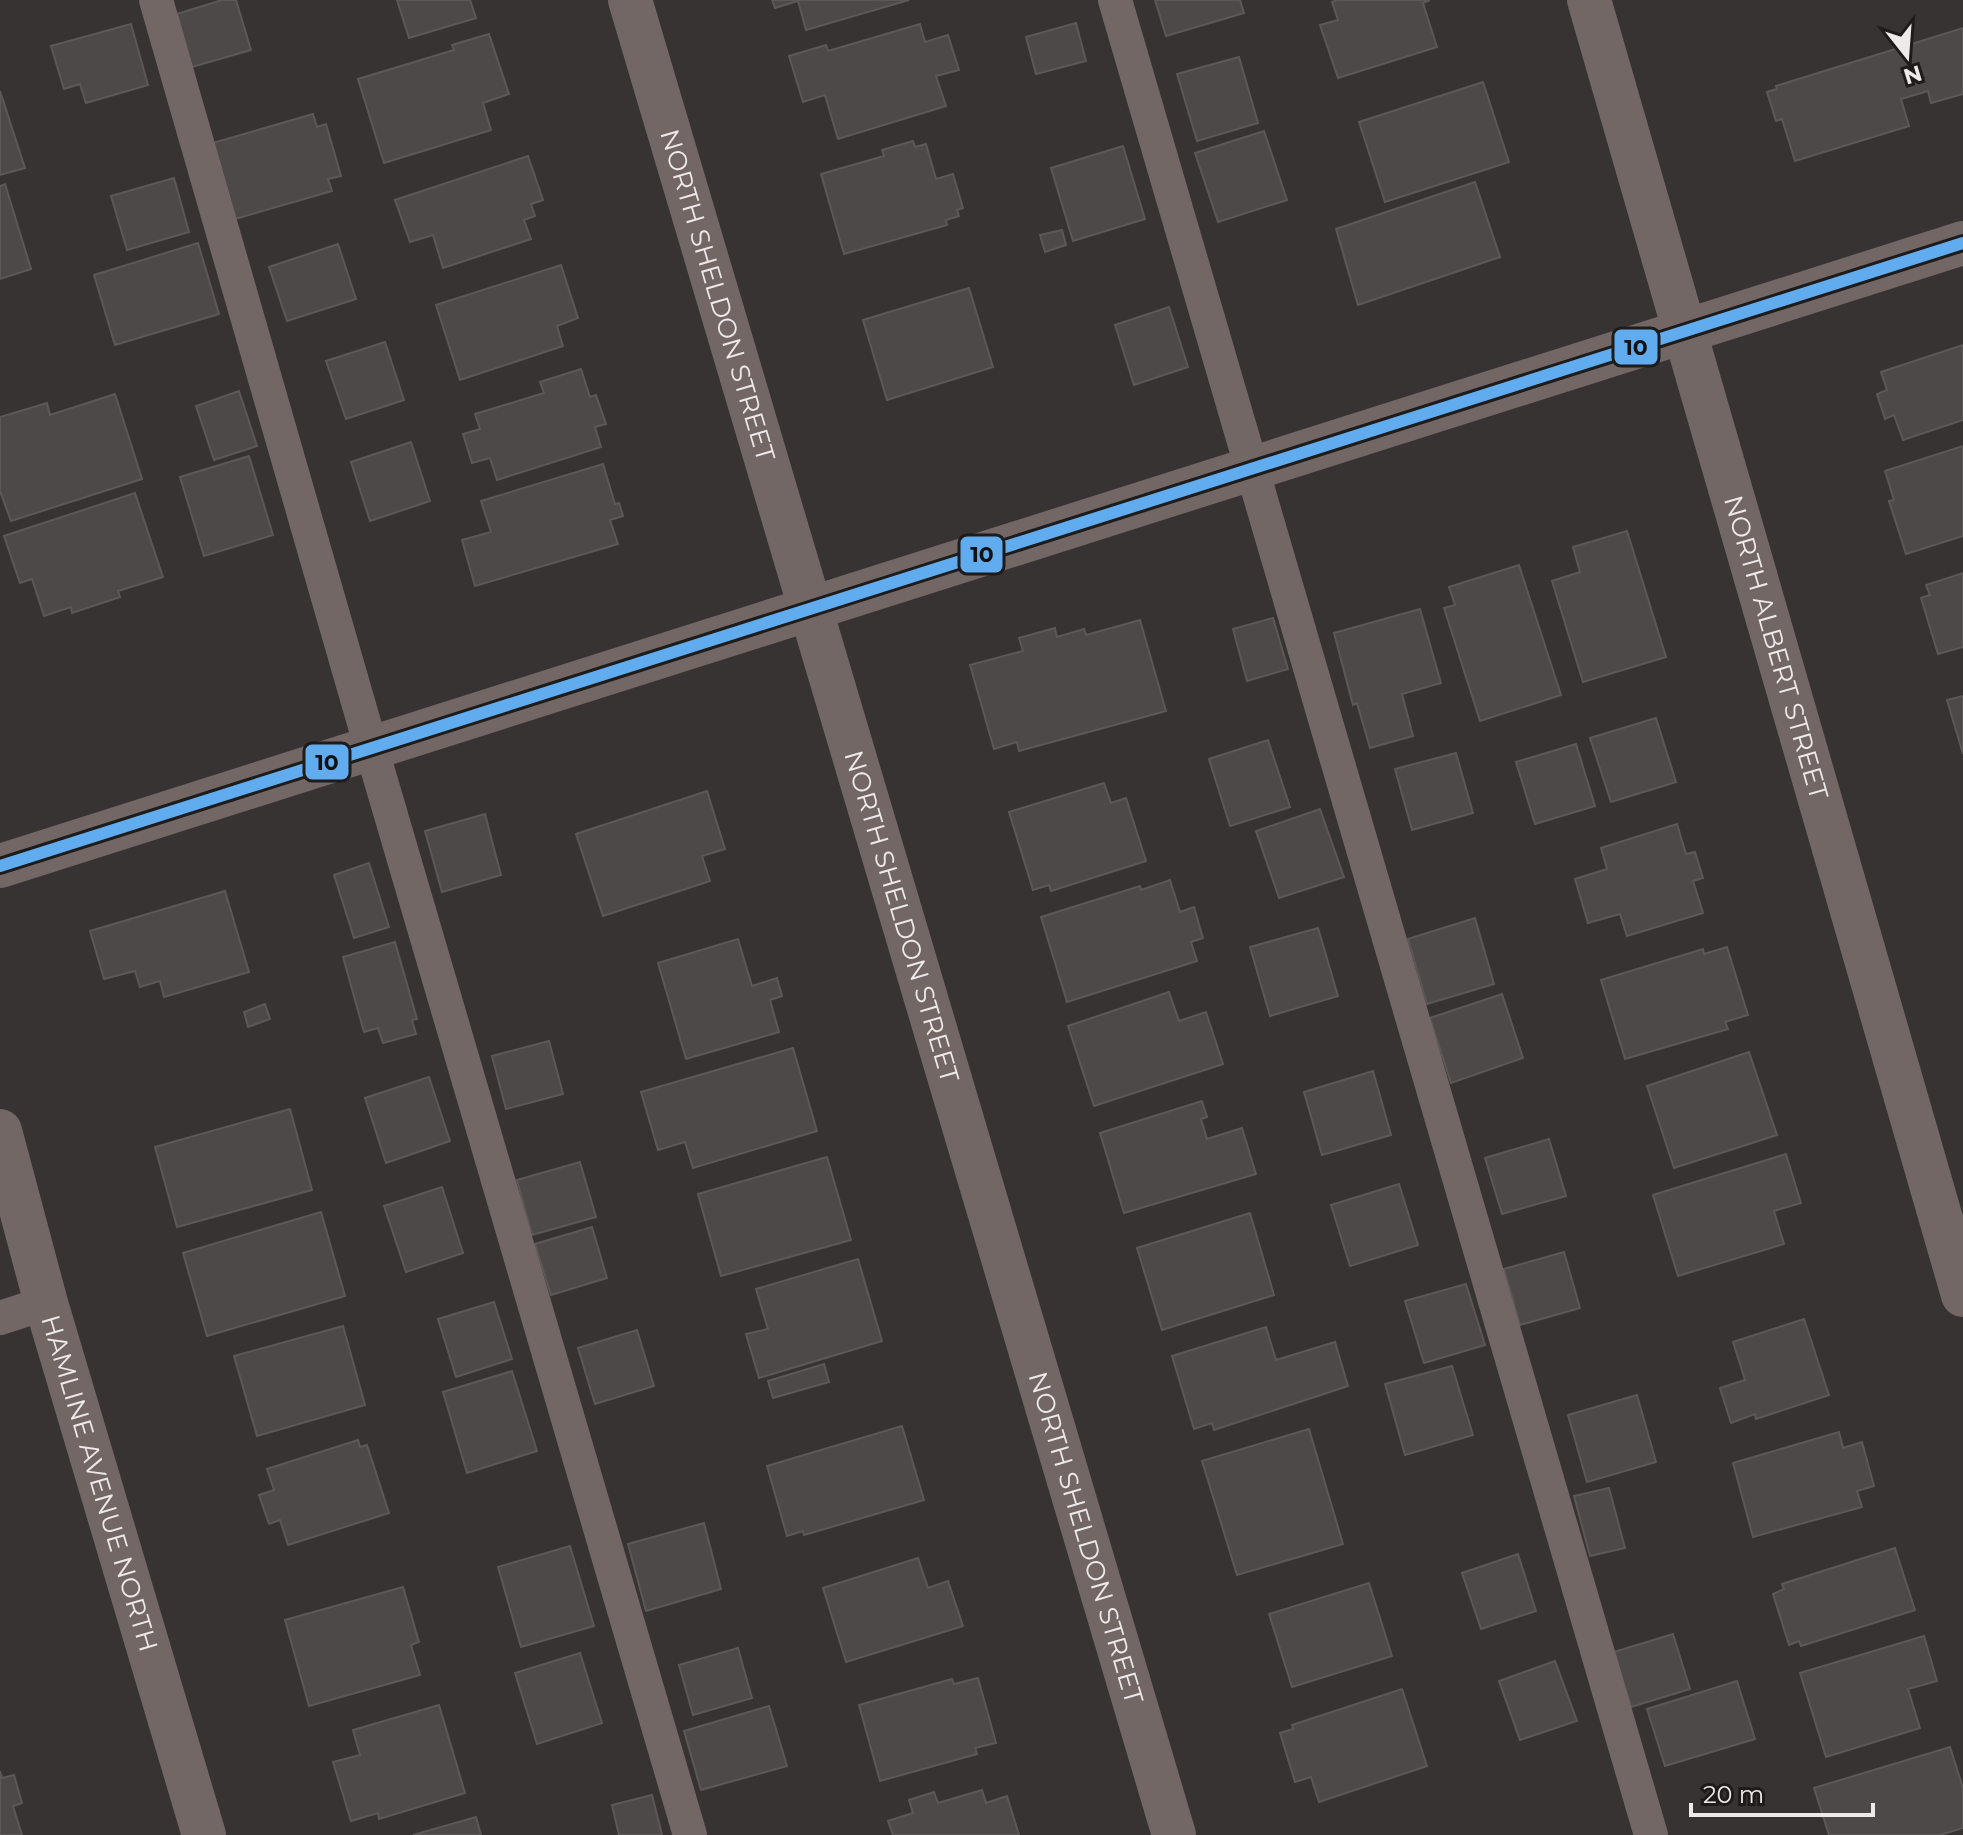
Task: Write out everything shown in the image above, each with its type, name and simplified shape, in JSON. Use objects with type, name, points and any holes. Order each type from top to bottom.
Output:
[{"type":"street","name":"NORTH SHELDON STREET","points":[[630,0],[1174,1835]]},
{"type":"street","name":"NORTH ALBERT STREET","points":[[1589,0],[1963,1295]]},
{"type":"street","points":[[0,866],[1963,243]]},
{"type":"street","name":"HAMLINE AVENUE NORTH","points":[[0,1131],[46,1303],[204,1835]]},
{"type":"lane","points":[[156,0],[690,1835]]},
{"type":"lane","points":[[1115,0],[1651,1835]]},
{"type":"lane","points":[[0,1318],[46,1303]]},
{"type":"building","points":[[222,0],[236,0],[251,50],[192,67],[177,14]]},
{"type":"building","points":[[397,0],[470,0],[476,18],[409,38]]},
{"type":"building","points":[[772,0],[909,0],[806,30],[798,1],[775,8]]},
{"type":"building","points":[[1155,0],[1240,0],[1244,13],[1166,36]]},
{"type":"building","points":[[1430,0],[1423,3],[1437,47],[1338,78],[1320,25],[1338,20],[1332,2]]},
{"type":"building","points":[[1076,23],[1086,61],[1036,74],[1026,37]]},
{"type":"building","points":[[131,24],[148,85],[86,103],[80,84],[64,89],[51,46]]},
{"type":"building","points":[[920,24],[925,42],[948,35],[959,70],[936,76],[946,106],[838,139],[825,95],[803,102],[789,56],[826,45],[828,51]]},
{"type":"building","points":[[1963,28],[1963,94],[1931,103],[1928,91],[1901,99],[1909,126],[1795,161],[1782,119],[1776,121],[1767,92],[1777,89],[1776,86]]},
{"type":"building","points":[[489,34],[509,94],[483,103],[491,130],[384,163],[358,79],[454,50],[452,45]]},
{"type":"building","points":[[1239,57],[1258,123],[1197,141],[1177,74]]},
{"type":"building","points":[[1483,82],[1509,162],[1385,202],[1359,122]]},
{"type":"building","points":[[0,91],[25,168],[0,175]]},
{"type":"building","points":[[313,114],[317,127],[326,124],[341,176],[328,179],[332,191],[235,219],[213,143]]},
{"type":"building","points":[[1264,131],[1287,200],[1218,222],[1195,153]]},
{"type":"building","points":[[913,141],[915,147],[926,144],[936,179],[953,174],[963,208],[957,210],[959,216],[946,220],[947,225],[844,254],[821,174],[884,156],[882,150]]},
{"type":"building","points":[[1123,146],[1145,219],[1073,241],[1051,168]]},
{"type":"building","points":[[528,156],[543,200],[531,204],[535,216],[524,220],[531,239],[443,268],[433,235],[410,242],[395,200]]},
{"type":"building","points":[[174,178],[189,232],[127,250],[111,196]]},
{"type":"building","points":[[1475,182],[1500,257],[1358,305],[1336,229]]},
{"type":"building","points":[[5,184],[31,269],[0,279],[0,186]]},
{"type":"building","points":[[1062,230],[1066,245],[1045,252],[1040,235]]},
{"type":"building","points":[[198,243],[219,314],[115,345],[94,275]]},
{"type":"building","points":[[338,244],[356,299],[287,321],[269,267]]},
{"type":"building","points":[[561,265],[578,318],[557,326],[563,346],[460,380],[436,305]]},
{"type":"building","points":[[969,288],[993,367],[887,400],[863,320]]},
{"type":"building","points":[[1169,307],[1188,367],[1134,385],[1115,325]]},
{"type":"building","points":[[385,342],[404,400],[346,419],[326,361]]},
{"type":"building","points":[[1963,345],[1963,420],[1903,440],[1894,415],[1885,419],[1877,394],[1887,390],[1881,372]]},
{"type":"building","points":[[581,369],[590,397],[596,395],[606,424],[595,427],[601,447],[497,480],[490,458],[472,463],[463,434],[480,429],[475,414],[544,393],[540,382]]},
{"type":"building","points":[[239,391],[257,446],[214,460],[196,406]]},
{"type":"building","points":[[115,394],[142,479],[11,521],[0,491],[0,417],[47,403],[50,415]]},
{"type":"building","points":[[411,442],[430,501],[370,521],[351,462]]},
{"type":"building","points":[[1963,446],[1963,536],[1906,554],[1889,501],[1894,500],[1885,471]]},
{"type":"building","points":[[249,456],[273,535],[204,556],[180,477]]},
{"type":"building","points":[[603,464],[615,504],[619,503],[623,516],[610,520],[618,544],[475,586],[462,540],[491,532],[481,501]]},
{"type":"building","points":[[135,493],[163,577],[118,591],[120,597],[72,613],[71,607],[44,616],[32,579],[20,583],[4,536]]},
{"type":"building","points":[[1627,531],[1666,657],[1583,682],[1552,581],[1580,572],[1573,547]]},
{"type":"building","points":[[1519,565],[1561,695],[1480,721],[1444,608],[1455,605],[1449,587]]},
{"type":"building","points":[[1963,573],[1963,647],[1938,654],[1921,598],[1930,595],[1926,585]]},
{"type":"building","points":[[1420,609],[1441,683],[1402,694],[1413,736],[1370,748],[1357,703],[1353,705],[1334,633]]},
{"type":"building","points":[[1273,618],[1288,669],[1247,681],[1233,629]]},
{"type":"building","points":[[1140,620],[1166,711],[1019,751],[1017,742],[994,749],[970,665],[1023,651],[1019,638],[1055,628],[1057,637],[1084,629],[1086,635]]},
{"type":"building","points":[[1963,696],[1963,754],[1947,700]]},
{"type":"building","points":[[1656,718],[1676,782],[1611,802],[1590,738]]},
{"type":"building","points":[[1268,740],[1290,807],[1230,826],[1209,759]]},
{"type":"building","points":[[1576,744],[1595,806],[1535,824],[1516,762]]},
{"type":"building","points":[[1456,753],[1473,813],[1412,830],[1395,769]]},
{"type":"building","points":[[1104,783],[1111,803],[1126,798],[1146,861],[1051,891],[1049,885],[1033,890],[1009,812]]},
{"type":"building","points":[[707,791],[725,849],[702,856],[710,881],[603,916],[576,834]]},
{"type":"building","points":[[1320,809],[1344,877],[1279,898],[1256,831]]},
{"type":"building","points":[[485,814],[501,875],[442,892],[425,831]]},
{"type":"building","points":[[1677,824],[1686,854],[1695,852],[1703,878],[1693,881],[1703,913],[1627,936],[1620,914],[1588,923],[1575,879],[1607,869],[1601,848]]},
{"type":"building","points":[[369,863],[389,927],[354,938],[334,875]]},
{"type":"building","points":[[1170,880],[1180,912],[1194,907],[1203,938],[1191,942],[1197,961],[1067,1002],[1041,917],[1140,886],[1141,890]]},
{"type":"building","points":[[225,891],[249,972],[164,997],[160,981],[140,987],[135,971],[104,979],[90,931]]},
{"type":"building","points":[[1475,918],[1494,984],[1427,1004],[1408,939]]},
{"type":"building","points":[[1318,928],[1338,996],[1270,1016],[1250,947]]},
{"type":"building","points":[[738,939],[752,986],[777,978],[782,996],[770,1000],[779,1032],[686,1059],[658,963]]},
{"type":"building","points":[[395,942],[417,1019],[412,1020],[416,1034],[383,1043],[378,1028],[364,1032],[343,957]]},
{"type":"building","points":[[1727,947],[1748,1015],[1725,1022],[1728,1029],[1625,1059],[1601,980],[1703,949],[1704,954]]},
{"type":"building","points":[[1169,992],[1179,1021],[1206,1012],[1223,1064],[1094,1106],[1068,1026]]},
{"type":"building","points":[[1502,994],[1523,1058],[1451,1083],[1430,1018]]},
{"type":"building","points":[[265,1004],[270,1019],[248,1027],[244,1012]]},
{"type":"building","points":[[549,1041],[563,1094],[506,1109],[492,1056]]},
{"type":"building","points":[[793,1048],[817,1131],[693,1168],[685,1142],[658,1150],[641,1092]]},
{"type":"building","points":[[1749,1052],[1777,1135],[1674,1168],[1647,1086]]},
{"type":"building","points":[[1373,1071],[1391,1135],[1322,1155],[1304,1092]]},
{"type":"building","points":[[429,1077],[450,1141],[386,1163],[365,1098]]},
{"type":"building","points":[[1202,1101],[1207,1117],[1201,1119],[1207,1139],[1242,1128],[1256,1174],[1124,1213],[1100,1133]]},
{"type":"building","points":[[290,1109],[312,1190],[177,1227],[155,1147]]},
{"type":"building","points":[[1549,1139],[1566,1196],[1502,1214],[1485,1158]]},
{"type":"building","points":[[1786,1154],[1801,1203],[1774,1211],[1784,1244],[1678,1276],[1653,1195]]},
{"type":"building","points":[[827,1157],[851,1240],[721,1276],[698,1194]]},
{"type":"building","points":[[580,1162],[596,1217],[532,1235],[517,1180]]},
{"type":"building","points":[[1399,1184],[1418,1245],[1350,1266],[1331,1205]]},
{"type":"building","points":[[442,1187],[463,1253],[406,1272],[384,1206]]},
{"type":"building","points":[[321,1212],[345,1296],[207,1336],[183,1253]]},
{"type":"building","points":[[1250,1213],[1274,1295],[1162,1330],[1137,1248]]},
{"type":"building","points":[[592,1227],[607,1278],[551,1295],[535,1244]]},
{"type":"building","points":[[1564,1252],[1580,1308],[1520,1325],[1504,1269]]},
{"type":"building","points":[[858,1259],[882,1341],[759,1378],[746,1334],[768,1329],[756,1289]]},
{"type":"building","points":[[1466,1284],[1485,1345],[1424,1363],[1405,1301]]},
{"type":"building","points":[[494,1302],[512,1359],[456,1377],[438,1319]]},
{"type":"building","points":[[1804,1319],[1829,1395],[1756,1419],[1755,1414],[1731,1423],[1720,1388],[1745,1380],[1733,1342]]},
{"type":"building","points":[[343,1326],[365,1405],[257,1436],[234,1356]]},
{"type":"building","points":[[1266,1327],[1276,1360],[1335,1342],[1348,1386],[1214,1430],[1212,1423],[1194,1429],[1172,1356]]},
{"type":"building","points":[[637,1330],[654,1386],[595,1404],[578,1348]]},
{"type":"building","points":[[824,1364],[829,1382],[773,1398],[768,1381]]},
{"type":"building","points":[[1452,1366],[1473,1435],[1405,1455],[1385,1384]]},
{"type":"building","points":[[512,1371],[537,1451],[467,1473],[443,1392]]},
{"type":"building","points":[[1637,1395],[1656,1462],[1587,1482],[1568,1415]]},
{"type":"building","points":[[902,1426],[924,1500],[804,1535],[803,1531],[787,1536],[767,1466]]},
{"type":"building","points":[[1309,1429],[1343,1544],[1237,1575],[1202,1461]]},
{"type":"building","points":[[1839,1432],[1843,1448],[1862,1442],[1874,1486],[1857,1491],[1862,1507],[1753,1537],[1733,1463]]},
{"type":"building","points":[[358,1440],[360,1447],[367,1445],[389,1513],[288,1545],[280,1520],[269,1524],[259,1495],[274,1490],[267,1469]]},
{"type":"building","points":[[1609,1488],[1625,1548],[1590,1556],[1574,1496]]},
{"type":"building","points":[[704,1523],[721,1589],[646,1611],[628,1544]]},
{"type":"building","points":[[570,1546],[594,1626],[521,1647],[498,1567]]},
{"type":"building","points":[[1895,1548],[1915,1610],[1801,1646],[1799,1641],[1789,1645],[1773,1594],[1784,1589],[1782,1584]]},
{"type":"building","points":[[1518,1554],[1536,1611],[1481,1629],[1462,1573]]},
{"type":"building","points":[[918,1558],[928,1588],[948,1581],[963,1626],[846,1662],[823,1588]]},
{"type":"building","points":[[1369,1583],[1392,1656],[1292,1687],[1269,1614]]},
{"type":"building","points":[[403,1587],[419,1642],[411,1645],[420,1675],[309,1706],[285,1620]]},
{"type":"building","points":[[1673,1634],[1690,1689],[1631,1707],[1614,1652]]},
{"type":"building","points":[[1924,1636],[1937,1681],[1908,1689],[1920,1728],[1826,1757],[1800,1673]]},
{"type":"building","points":[[738,1648],[752,1698],[693,1715],[679,1665]]},
{"type":"building","points":[[580,1653],[602,1723],[537,1744],[515,1673]]},
{"type":"building","points":[[1555,1661],[1577,1721],[1520,1740],[1499,1681]]},
{"type":"building","points":[[978,1678],[996,1743],[975,1748],[977,1754],[880,1781],[859,1705],[952,1679],[954,1684]]},
{"type":"building","points":[[1737,1681],[1755,1739],[1665,1766],[1647,1709]]},
{"type":"building","points":[[1402,1689],[1427,1766],[1319,1802],[1311,1777],[1295,1782],[1280,1733],[1293,1729],[1292,1725]]},
{"type":"building","points":[[439,1705],[465,1793],[379,1819],[378,1813],[351,1821],[333,1762],[360,1755],[353,1730]]},
{"type":"building","points":[[769,1706],[787,1766],[701,1790],[684,1731]]},
{"type":"building","points":[[1950,1747],[1963,1788],[1963,1828],[1940,1835],[1829,1835],[1814,1788]]},
{"type":"building","points":[[0,1771],[2,1778],[14,1775],[22,1803],[13,1806],[22,1835],[0,1835]]},
{"type":"building","points":[[982,1790],[986,1803],[1007,1796],[1019,1835],[893,1835],[888,1821],[913,1813],[909,1800],[934,1792],[938,1803]]},
{"type":"building","points":[[652,1795],[662,1835],[619,1835],[612,1805]]},
{"type":"building","points":[[476,1817],[481,1835],[413,1835]]},
{"type":"transit line","name":"10","points":[[0,866],[1963,243]]}]
